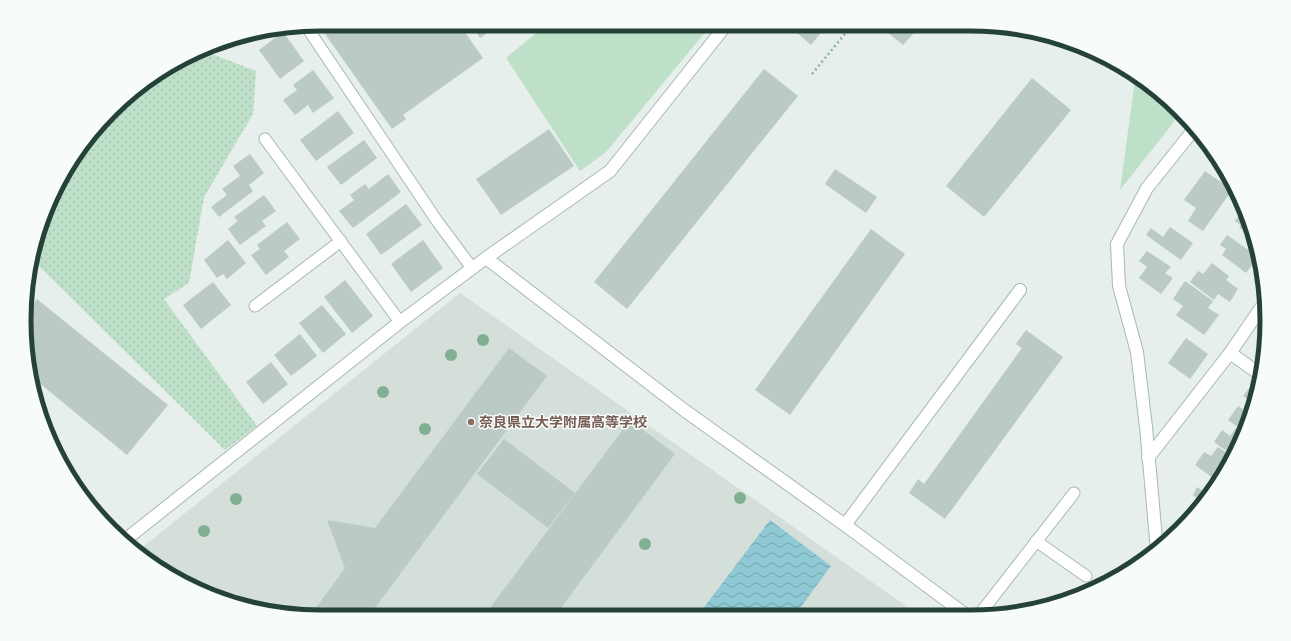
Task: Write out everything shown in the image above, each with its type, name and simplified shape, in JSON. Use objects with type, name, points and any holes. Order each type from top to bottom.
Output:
[{"type":"street","points":[[129,537],[400,322],[472,268],[610,171],[721,31]]},
{"type":"street","points":[[1155,543],[1138,352],[1119,286],[1117,244],[1147,188],[1191,133]]},
{"type":"street","points":[[486,258],[684,410],[845,525],[959,610]]},
{"type":"street","points":[[845,525],[1020,290]]},
{"type":"street","points":[[1148,458],[1230,353],[1259,310]]},
{"type":"street","points":[[1230,353],[1255,371]]},
{"type":"lane","points":[[310,32],[437,221],[472,268]]},
{"type":"lane","points":[[265,139],[400,322]]},
{"type":"lane","points":[[255,306],[341,241]]},
{"type":"lane","points":[[983,609],[1074,493]]},
{"type":"lane","points":[[1036,541],[1086,576]]},
{"type":"path","points":[[812,74],[847,31]]},
{"type":"shaded area","name":"奈良県立大学附属高等学校","points":[[460,293],[912,610],[320,610],[283,608],[227,595],[210,588],[176,571],[142,548]]},
{"type":"green space","points":[[539,31],[706,31],[606,152],[580,171],[506,58]]},
{"type":"green space","points":[[210,53],[256,71],[253,114],[204,197],[189,283],[164,299],[257,426],[225,450],[37,264],[46,227],[61,192],[91,144],[116,116],[144,91],[176,70]]},
{"type":"green space","points":[[1135,83],[1147,91],[1177,118],[1120,190]]},
{"type":"water","points":[[770,520],[831,566],[799,610],[702,610]]},
{"type":"building","points":[[323,31],[464,31],[483,58],[403,115],[406,119],[392,129]]},
{"type":"building","points":[[476,31],[490,31],[480,38]]},
{"type":"building","points":[[795,31],[822,31],[811,45]]},
{"type":"building","points":[[886,31],[916,31],[903,45]]},
{"type":"building","points":[[284,33],[304,61],[280,79],[259,50]]},
{"type":"building","points":[[764,69],[798,96],[627,309],[594,282]]},
{"type":"building","points":[[313,70],[334,98],[313,113],[308,105],[295,115],[283,100],[297,90],[293,85]]},
{"type":"building","points":[[1032,78],[1071,110],[984,217],[946,186]]},
{"type":"building","points":[[338,111],[354,133],[316,161],[300,140]]},
{"type":"building","points":[[549,129],[574,166],[501,215],[476,179]]},
{"type":"building","points":[[364,140],[377,158],[341,185],[327,167]]},
{"type":"building","points":[[250,154],[264,173],[249,185],[253,191],[219,217],[211,207],[227,195],[222,189],[240,176],[233,166]]},
{"type":"building","points":[[835,169],[877,197],[866,213],[825,184]]},
{"type":"building","points":[[1205,171],[1227,186],[1230,193],[1203,231],[1188,221],[1196,208],[1184,200]]},
{"type":"building","points":[[388,174],[401,192],[353,228],[339,211],[354,200],[350,195],[365,184],[369,189]]},
{"type":"building","points":[[264,195],[276,211],[262,221],[266,226],[240,245],[228,229],[238,221],[234,217]]},
{"type":"building","points":[[406,204],[422,225],[381,255],[366,234]]},
{"type":"building","points":[[1240,214],[1246,232],[1239,227],[1241,225],[1235,221]]},
{"type":"building","points":[[287,222],[300,239],[284,251],[289,257],[266,275],[251,255],[260,249],[257,245]]},
{"type":"building","points":[[1170,227],[1193,243],[1181,260],[1146,235],[1151,228],[1163,237]]},
{"type":"building","points":[[871,229],[905,254],[790,415],[755,390]]},
{"type":"building","points":[[1227,235],[1251,252],[1251,258],[1254,263],[1246,273],[1222,255],[1226,249],[1220,245]]},
{"type":"building","points":[[228,240],[246,263],[227,279],[223,274],[217,278],[204,260]]},
{"type":"building","points":[[423,240],[443,268],[411,292],[391,264]]},
{"type":"building","points":[[1147,251],[1171,267],[1165,273],[1173,278],[1161,294],[1139,278],[1147,267],[1139,261]]},
{"type":"building","points":[[1212,263],[1229,276],[1226,280],[1238,289],[1230,302],[1218,294],[1214,300],[1190,282],[1198,271],[1203,274]]},
{"type":"building","points":[[345,280],[373,316],[352,333],[324,297]]},
{"type":"building","points":[[1185,281],[1213,301],[1208,308],[1219,315],[1204,335],[1176,315],[1183,306],[1173,299]]},
{"type":"building","points":[[213,282],[231,305],[201,329],[183,305]]},
{"type":"building","points":[[37,299],[168,405],[127,455],[38,382],[33,358],[32,305]]},
{"type":"building","points":[[322,305],[346,334],[323,353],[299,323]]},
{"type":"building","points":[[1026,330],[1063,357],[945,519],[909,493],[918,479],[924,484],[1022,348],[1016,344]]},
{"type":"building","points":[[300,334],[317,356],[291,376],[274,355]]},
{"type":"building","points":[[1186,338],[1208,354],[1190,379],[1168,363]]},
{"type":"building","points":[[509,348],[547,376],[373,610],[315,610],[345,568],[327,520],[375,528]]},
{"type":"building","points":[[271,362],[288,384],[263,404],[246,382]]},
{"type":"building","points":[[1252,384],[1252,384],[1249,400],[1243,396]]},
{"type":"building","points":[[1238,406],[1246,411],[1239,428],[1228,420]]},
{"type":"building","points":[[630,420],[675,454],[559,610],[488,610]]},
{"type":"building","points":[[1236,428],[1239,430],[1228,452],[1214,442],[1222,430],[1230,436]]},
{"type":"building","points":[[504,439],[575,493],[548,528],[477,474]]},
{"type":"building","points":[[1218,447],[1228,453],[1213,478],[1195,465],[1204,452],[1211,456]]},
{"type":"building","points":[[1197,487],[1204,491],[1198,499],[1193,495]]},
{"type":"place","name":"奈良県立大学附属高等学校","points":[[471,422]]}]
